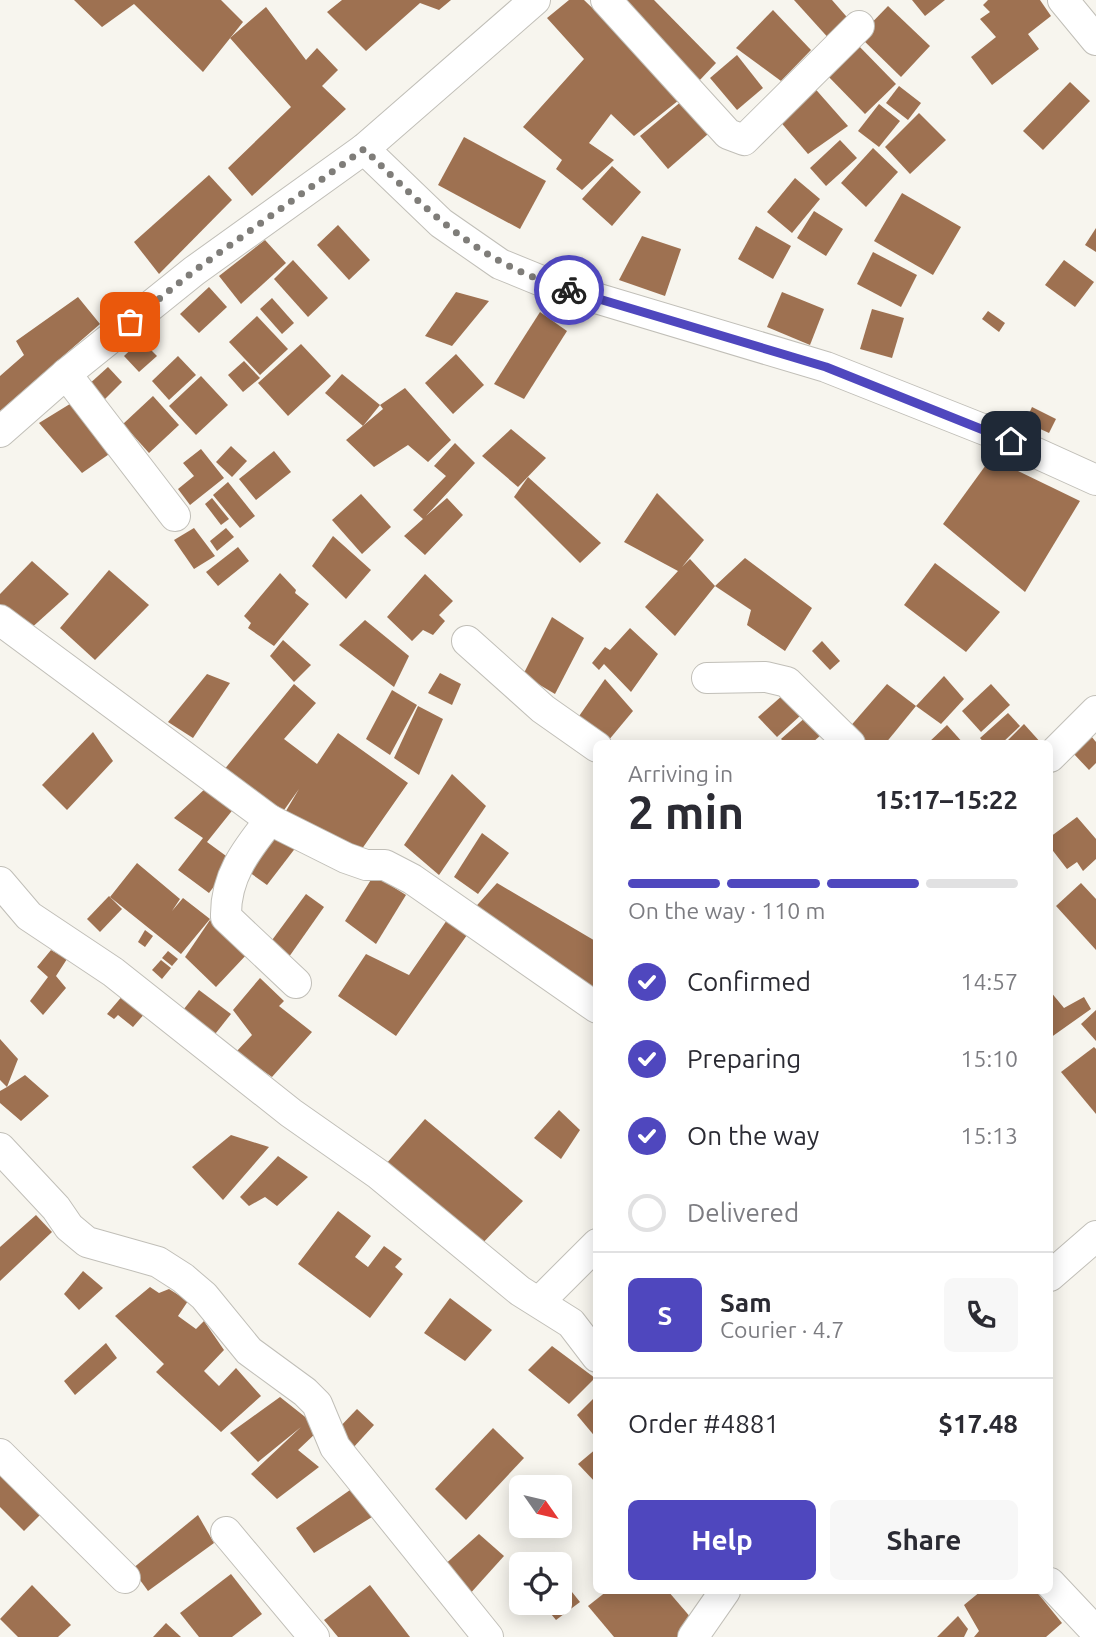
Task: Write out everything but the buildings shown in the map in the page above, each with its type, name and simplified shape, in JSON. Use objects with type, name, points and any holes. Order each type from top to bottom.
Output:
[{"type":"street","points":[[0,432],[66,374],[194,271],[364,149],[535,0]]},
{"type":"street","points":[[606,0],[728,134],[744,140],[859,26]]},
{"type":"street","points":[[1063,0],[1096,40]]},
{"type":"street","points":[[364,149],[441,223],[500,264],[549,284],[826,367],[990,432],[1096,480]]},
{"type":"street","points":[[66,374],[175,516]]},
{"type":"street","points":[[0,620],[270,820],[346,858],[366,865],[385,864],[412,879],[593,1005]]},
{"type":"street","points":[[467,641],[543,709],[593,744]]},
{"type":"street","points":[[707,678],[766,677],[787,682],[846,740]]},
{"type":"street","points":[[1053,754],[1096,711]]},
{"type":"street","points":[[270,820],[243,854],[228,887],[226,917],[296,983]]},
{"type":"street","points":[[0,883],[29,916],[113,971],[291,1114],[378,1174],[520,1291],[571,1323],[593,1352]]},
{"type":"street","points":[[0,1148],[56,1208],[69,1227],[87,1242],[158,1262],[183,1278],[204,1296],[249,1351],[317,1404],[335,1447],[488,1637]]},
{"type":"street","points":[[1053,1273],[1096,1236]]},
{"type":"street","points":[[539,1302],[593,1248]]},
{"type":"street","points":[[1,1457],[125,1578]]},
{"type":"street","points":[[226,1532],[314,1637]]},
{"type":"street","points":[[1053,1586],[1096,1632]]},
{"type":"street","points":[[705,1633],[724,1594]]},
{"type":"way so far","points":[[130,322],[194,271],[364,149],[441,223],[500,264],[569,290]]},
{"type":"route","points":[[569,290],[826,367],[1011,441]]}]
